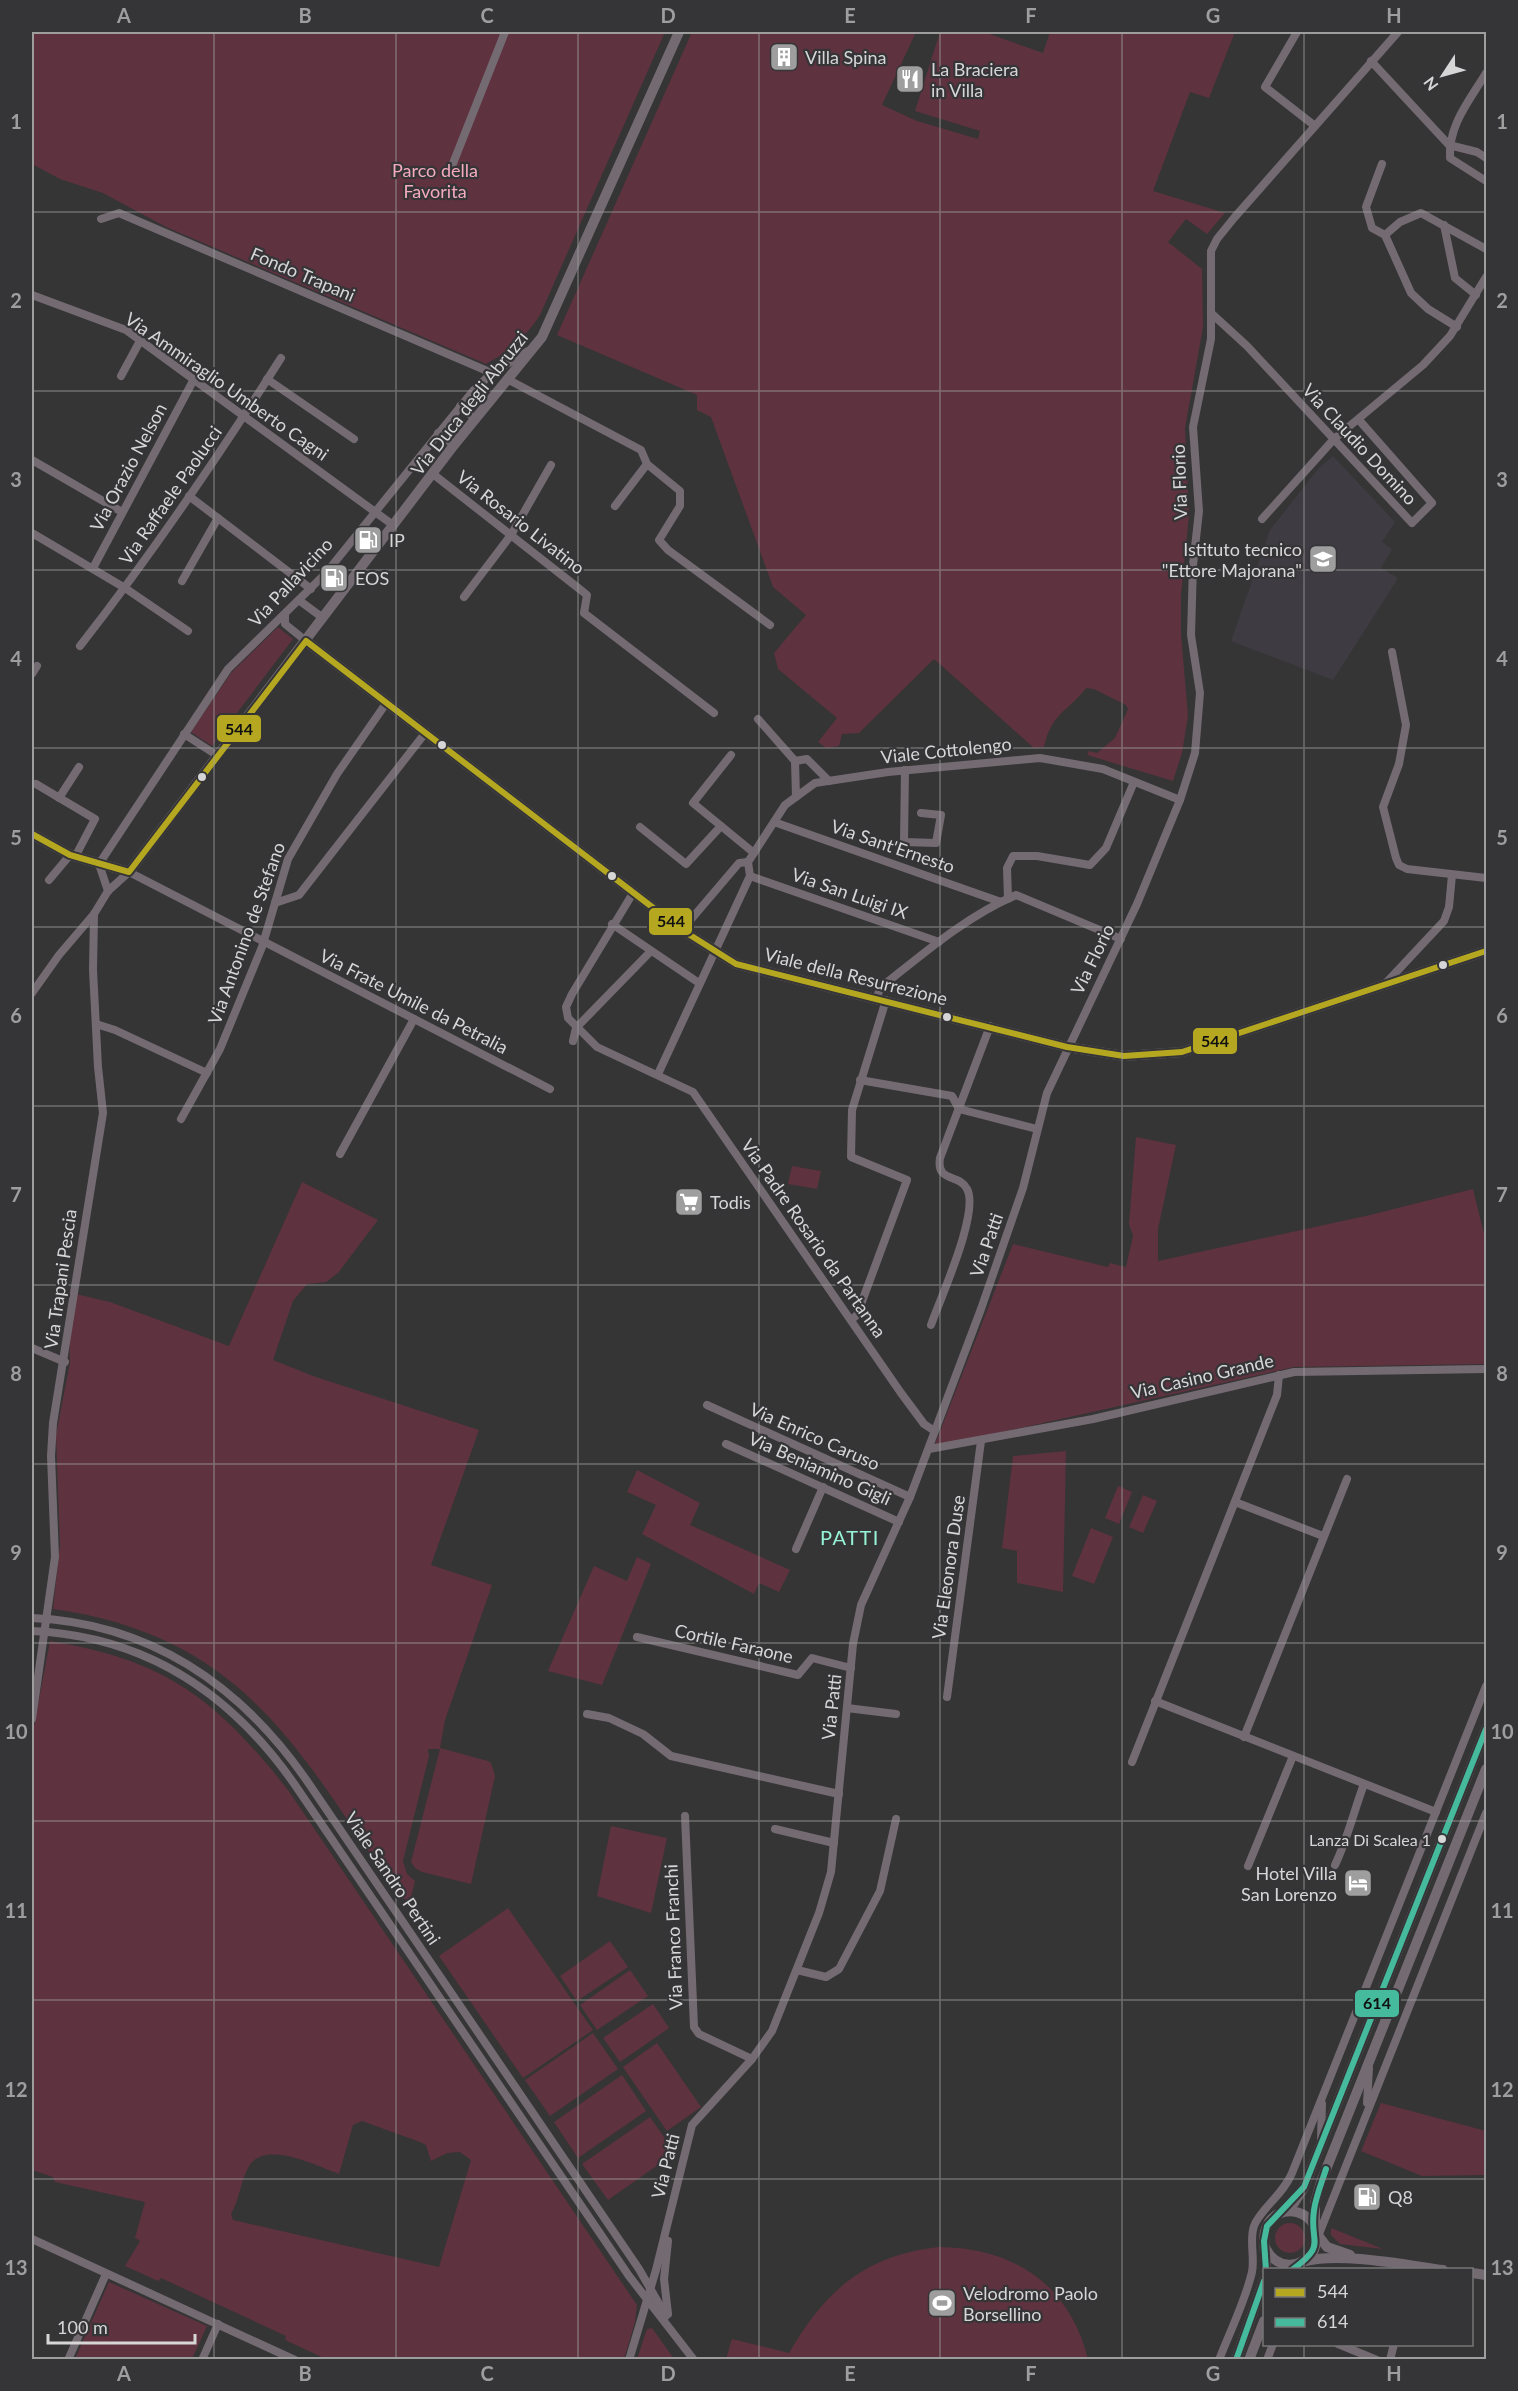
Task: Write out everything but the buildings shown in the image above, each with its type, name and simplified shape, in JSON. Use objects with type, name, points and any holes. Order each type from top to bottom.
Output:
[{"type":"street","points":[[450,171],[505,32]]},
{"type":"street","name":"Via Duca degli Abruzzi","points":[[129,872],[393,525],[533,348],[560,298],[679,32]]},
{"type":"street","points":[[1298,32],[1265,87],[1315,126]]},
{"type":"street","name":"Via Florio","points":[[1067,1047],[1121,939],[1180,799],[1195,753],[1200,693],[1191,635],[1193,565],[1199,511],[1193,427],[1211,339],[1211,251],[1216,239],[1398,32]]},
{"type":"street","points":[[1371,61],[1449,145],[1477,152],[1486,158]]},
{"type":"street","points":[[1486,73],[1451,132],[1449,145],[1450,158],[1486,181]]},
{"type":"street","points":[[1382,164],[1366,207],[1372,228],[1385,235],[1411,292],[1428,309],[1457,327]]},
{"type":"street","name":"Fondo Trapani","points":[[101,219],[119,213],[492,373]]},
{"type":"street","points":[[1385,235],[1400,222],[1421,213],[1486,249]]},
{"type":"street","points":[[1444,225],[1455,278],[1476,295]]},
{"type":"street","points":[[1262,519],[1334,439],[1423,365],[1457,327],[1486,277]]},
{"type":"street","name":"Via Ammiraglio Umberto Cagni","points":[[32,295],[126,330],[393,525]]},
{"type":"street","name":"Via Claudio Domino","points":[[1211,313],[1247,346],[1412,523],[1432,503],[1359,420]]},
{"type":"street","points":[[121,376],[140,341]]},
{"type":"street","name":"Via Pallavicino","points":[[99,864],[228,669],[311,589],[460,406],[492,373],[533,348]]},
{"type":"street","name":"Via Raffaele Paolucci","points":[[80,646],[125,588],[281,358]]},
{"type":"street","points":[[267,380],[354,439]]},
{"type":"street","points":[[507,380],[641,450],[647,464],[680,491],[680,506],[659,540],[668,550],[770,625]]},
{"type":"street","name":"Via Orazio Nelson","points":[[93,568],[193,381]]},
{"type":"street","points":[[460,406],[475,419]]},
{"type":"street","points":[[438,433],[454,446]]},
{"type":"street","points":[[32,460],[122,512]]},
{"type":"street","points":[[615,506],[647,464]]},
{"type":"street","points":[[464,597],[511,535],[551,465]]},
{"type":"street","name":"Via Rosario Livatino","points":[[433,474],[587,595],[584,612],[714,713]]},
{"type":"street","points":[[189,496],[311,589]]},
{"type":"street","points":[[182,581],[218,518]]},
{"type":"street","points":[[32,533],[125,588],[188,631]]},
{"type":"street","points":[[300,601],[323,618]]},
{"type":"street","points":[[286,615],[283,621],[285,624],[306,641]]},
{"type":"street","name":"Viale della Resurrezione","points":[[306,641],[682,930],[736,964],[1067,1047],[1124,1056],[1182,1052],[1250,1032],[1486,951]]},
{"type":"street","points":[[1392,652],[1406,725],[1399,764],[1383,807],[1396,858],[1399,865],[1407,869],[1486,878]]},
{"type":"street","name":"Via Antonino de Stefano","points":[[181,1119],[220,1049],[264,940],[288,858],[337,774],[387,702]]},
{"type":"street","points":[[758,719],[795,761],[796,797]]},
{"type":"street","points":[[275,903],[299,895],[426,732]]},
{"type":"street","points":[[184,734],[218,756]]},
{"type":"street","points":[[731,755],[693,802],[754,853]]},
{"type":"street","name":"Viale Cottolengo","points":[[682,930],[739,863],[748,862],[785,805],[814,783],[905,770],[1040,758],[1103,769],[1180,799]]},
{"type":"street","points":[[795,761],[807,759],[829,781]]},
{"type":"street","points":[[59,798],[79,766]]},
{"type":"street","points":[[905,770],[904,842],[936,843],[941,815],[921,813]]},
{"type":"street","points":[[851,1320],[857,1315],[907,1180],[851,1157],[852,1110],[881,999],[880,988],[939,942],[1004,900],[1007,868],[1014,856],[1037,856],[1090,865],[1106,848],[1134,782]]},
{"type":"street","points":[[36,784],[95,819],[73,856],[49,880]]},
{"type":"street","name":"Via Sant'Ernesto","points":[[774,822],[1004,900],[1016,895],[1121,939]]},
{"type":"street","points":[[640,827],[686,864],[721,826]]},
{"type":"street","points":[[32,834],[73,856],[129,872]]},
{"type":"street","points":[[658,1074],[750,876],[748,862]]},
{"type":"street","points":[[99,864],[108,891]]},
{"type":"street","points":[[32,993],[59,955],[94,914],[108,891],[129,872]]},
{"type":"street","name":"Via Frate Umile da Petralia","points":[[129,872],[550,1089]]},
{"type":"street","points":[[1385,984],[1444,921],[1449,907],[1452,875]]},
{"type":"street","name":"Via San Luigi IX","points":[[750,876],[939,942]]},
{"type":"street","points":[[576,1028],[568,1018],[566,1007],[612,924],[633,893]]},
{"type":"street","name":"Via Trapani Pescia","points":[[32,1719],[55,1557],[51,1437],[65,1362],[65,1339],[103,1113],[92,946],[94,914]]},
{"type":"street","points":[[612,924],[699,983]]},
{"type":"street","points":[[573,1041],[576,1028],[651,951]]},
{"type":"street","points":[[340,1154],[414,1019]]},
{"type":"street","points":[[96,1024],[116,1030],[207,1073]]},
{"type":"street","points":[[931,1325],[970,1215],[968,1190],[963,1184],[944,1176],[939,1164],[990,1026]]},
{"type":"street","name":"Via Padre Rosario da Partanna","points":[[576,1028],[597,1047],[693,1092],[924,1424],[933,1430]]},
{"type":"street","name":"Via Patti","points":[[629,2360],[651,2289],[692,2125],[752,2059],[772,2031],[797,1970],[831,1872],[851,1668],[861,1605],[929,1449],[933,1430],[1011,1226],[1047,1093],[1067,1047]]},
{"type":"street","points":[[860,1080],[952,1096],[959,1109],[1037,1129]]},
{"type":"street","points":[[32,1348],[65,1362]]},
{"type":"street","name":"Via Casino Grande","points":[[929,1449],[981,1441],[1294,1372],[1486,1369]]},
{"type":"street","points":[[1132,1762],[1277,1395],[1279,1375]]},
{"type":"street","name":"Via Enrico Caruso","points":[[707,1405],[910,1497]]},
{"type":"street","name":"Via Eleonora Duse","points":[[947,1697],[981,1441]]},
{"type":"street","name":"Via Beniamino Gigli","points":[[726,1444],[899,1522]]},
{"type":"street","points":[[1244,1737],[1347,1479]]},
{"type":"street","points":[[796,1549],[824,1487]]},
{"type":"street","points":[[1235,1502],[1323,1536]]},
{"type":"street","name":"Viale Sandro Pertini","points":[[32,1618],[46,1618],[101,1627],[162,1650],[224,1689],[270,1732],[305,1779],[639,2269],[675,2332]]},
{"type":"street","name":"Viale Sandro Pertini","points":[[32,1630],[101,1641],[156,1660],[218,1700],[258,1736],[295,1785],[629,2276],[675,2332]]},
{"type":"street","name":"Cortile Faraone","points":[[637,1637],[798,1675],[812,1658],[851,1668]]},
{"type":"street","points":[[1219,2360],[1250,2279],[1254,2263],[1254,2226],[1289,2180],[1486,1686]]},
{"type":"street","points":[[1155,1701],[1436,1812]]},
{"type":"street","points":[[847,1708],[896,1714]]},
{"type":"street","points":[[587,1714],[609,1718],[643,1734],[671,1756],[838,1794]]},
{"type":"street","points":[[1266,2268],[1267,2226],[1302,2192],[1486,1729]]},
{"type":"street","points":[[1248,1866],[1293,1756]]},
{"type":"street","points":[[1317,2234],[1314,2211],[1318,2190],[1486,1769]]},
{"type":"street","points":[[1335,1865],[1345,1844],[1345,1834],[1364,1784]]},
{"type":"street","points":[[1297,2265],[1314,2250],[1317,2234],[1486,1813]]},
{"type":"street","name":"Via Franco Franchi","points":[[685,1815],[694,2027],[699,2034],[752,2059]]},
{"type":"street","points":[[797,1970],[830,1977],[839,1969],[880,1891],[896,1819]]},
{"type":"street","points":[[776,1829],[834,1843]]},
{"type":"street","points":[[1365,2116],[1369,2064]]},
{"type":"street","points":[[1317,2153],[1325,2092]]},
{"type":"street","points":[[678,2181],[664,2279],[666,2306],[675,2332],[694,2360]]},
{"type":"street","points":[[1283,2212],[1303,2214],[1330,2249],[1371,2261]]},
{"type":"street","points":[[32,2240],[294,2360]]},
{"type":"street","points":[[1265,2247],[1279,2263],[1297,2265],[1324,2258],[1427,2268]]},
{"type":"street","points":[[68,2360],[106,2274]]},
{"type":"street","points":[[1236,2360],[1263,2284]]},
{"type":"street","points":[[202,2360],[218,2324]]},
{"type":"street","points":[[1250,2360],[1263,2324]]},
{"type":"street","points":[[1343,2346],[1377,2360]]},
{"type":"shaded area","name":"Istituto tecnico \"Ettore Majorana\"","points":[[1333,456],[1395,522],[1382,542],[1392,549],[1381,568],[1398,578],[1333,680],[1231,641],[1270,530],[1319,468]]},
{"type":"green space","name":"Parco della Favorita","points":[[32,32],[665,32],[540,315],[529,331],[516,343],[486,364],[166,227],[103,193],[60,179],[32,164]]},
{"type":"green space","points":[[692,32],[916,32],[882,105],[917,121],[978,139],[980,131],[915,111],[940,32],[984,32],[1043,53],[1050,32],[1235,32],[1209,98],[1190,92],[1153,191],[1225,213],[1207,234],[1186,219],[1168,242],[1202,269],[1203,327],[1185,428],[1189,515],[1181,595],[1181,634],[1188,716],[1182,753],[1173,781],[1087,755],[1089,751],[1097,753],[1115,738],[1128,709],[1126,705],[1094,689],[1086,688],[1051,727],[1044,747],[1034,748],[934,659],[859,733],[842,734],[839,746],[826,748],[818,742],[837,718],[778,669],[774,653],[806,615],[773,587],[711,417],[697,410],[697,395],[557,335]]},
{"type":"green space","points":[[278,627],[293,639],[212,746],[191,732],[231,673]]},
{"type":"green space","points":[[1136,1137],[1176,1145],[1158,1229],[1158,1261],[1370,1215],[1473,1189],[1486,1242],[1486,1364],[1294,1367],[984,1436],[935,1444],[1013,1244],[1108,1267],[1110,1263],[1126,1267],[1133,1236],[1129,1224]]},
{"type":"green space","points":[[792,1166],[821,1171],[817,1189],[788,1184]]},
{"type":"green space","points":[[302,1182],[378,1220],[338,1273],[326,1282],[307,1284],[293,1301],[273,1360],[313,1376],[479,1430],[431,1565],[492,1585],[445,1720],[440,1748],[488,1761],[491,1763],[495,1776],[471,1884],[422,1872],[411,1862],[440,1749],[428,1749],[429,1756],[403,1861],[407,1874],[415,1881],[410,1901],[399,1897],[297,1749],[261,1709],[221,1674],[174,1645],[119,1623],[53,1609],[60,1545],[56,1435],[70,1363],[69,1338],[76,1294],[110,1302],[229,1346]]},
{"type":"green space","points":[[1066,1451],[1063,1592],[1017,1583],[1017,1551],[1002,1548],[1013,1456]]},
{"type":"green space","points":[[637,1470],[700,1503],[690,1525],[790,1570],[779,1592],[759,1583],[754,1594],[642,1534],[656,1505],[627,1492]]},
{"type":"green space","points":[[1118,1486],[1132,1492],[1119,1524],[1105,1518]]},
{"type":"green space","points":[[1143,1495],[1157,1501],[1143,1533],[1129,1527]]},
{"type":"green space","points":[[1091,1528],[1113,1537],[1094,1584],[1072,1576]]},
{"type":"green space","points":[[637,1557],[651,1564],[602,1685],[548,1671],[594,1566],[627,1581]]},
{"type":"green space","points":[[50,1641],[91,1649],[157,1672],[186,1688],[237,1731],[288,1790],[637,2305],[635,2322],[624,2359],[326,2359],[285,2340],[286,2336],[161,2278],[158,2281],[125,2266],[140,2241],[135,2238],[145,2202],[55,2182],[53,2177],[32,2170],[32,1737]],"holes":[[[362,2121],[426,2145],[431,2161],[447,2153],[460,2152],[471,2160],[439,2267],[233,2220],[231,2214],[247,2170],[254,2160],[264,2156],[290,2157],[339,2174],[353,2125]]]},
{"type":"green space","points":[[611,1826],[667,1838],[651,1913],[597,1896]]},
{"type":"green space","points":[[508,1908],[593,2030],[523,2078],[439,1956]]},
{"type":"green space","points":[[610,1941],[628,1967],[577,2001],[560,1976]]},
{"type":"green space","points":[[630,1970],[648,1996],[597,2030],[580,2005]]},
{"type":"green space","points":[[653,2004],[669,2028],[620,2062],[603,2038]]},
{"type":"green space","points":[[593,2033],[618,2069],[550,2116],[525,2080]]},
{"type":"green space","points":[[657,2043],[701,2107],[667,2131],[623,2067]]},
{"type":"green space","points":[[622,2075],[646,2111],[578,2158],[554,2122]]},
{"type":"green space","points":[[1381,2103],[1486,2131],[1486,2175],[1422,2176],[1361,2151]]},
{"type":"green space","points":[[650,2117],[675,2153],[608,2200],[582,2164]]},
{"type":"green space","points":[[1290,2223],[1301,2227],[1305,2238],[1301,2249],[1290,2253],[1279,2249],[1275,2238],[1279,2227]]},
{"type":"green space","points":[[1331,2228],[1383,2249],[1340,2244],[1331,2235]]},
{"type":"green space","name":"Velodromo Paolo Borsellino","points":[[939,2247],[991,2254],[1014,2263],[1034,2275],[1052,2291],[1067,2310],[1079,2333],[1088,2359],[726,2359],[732,2339],[789,2353],[817,2311],[850,2280],[889,2258]]},
{"type":"green space","points":[[109,2282],[207,2326],[192,2359],[75,2359]]},
{"type":"green space","points":[[652,2328],[674,2359],[637,2359],[647,2329]]},
{"type":"transit line","name":"544","points":[[32,834],[70,855],[129,872],[306,641],[682,930],[736,964],[1067,1047],[1124,1056],[1182,1052],[1486,951]]},
{"type":"transit line","name":"614","points":[[1266,2268],[1264,2241],[1267,2226],[1304,2187],[1486,1729]]},
{"type":"transit line","name":"614","points":[[1294,2268],[1310,2254],[1315,2243],[1314,2210],[1326,2169]]},
{"type":"transit line","name":"614","points":[[1236,2360],[1263,2284]]},
{"type":"place","name":"Villa Spina","points":[[784,57]]},
{"type":"place","name":"La Braciera in Villa","points":[[910,79]]},
{"type":"place","name":"IP","points":[[368,540]]},
{"type":"place","name":"Istituto tecnico \"Ettore Majorana\"","points":[[1323,559]]},
{"type":"place","name":"EOS","points":[[334,578]]},
{"type":"place","name":"Todis","points":[[689,1202]]},
{"type":"place","name":"Lanza Di Scalea 1","points":[[1442,1839]]},
{"type":"place","name":"Hotel Villa San Lorenzo","points":[[1358,1883]]},
{"type":"place","name":"Q8","points":[[1367,2197]]},
{"type":"place","name":"Velodromo Paolo Borsellino","points":[[942,2303]]},
{"type":"district","name":"PATTI","points":[[850,1537]]}]
